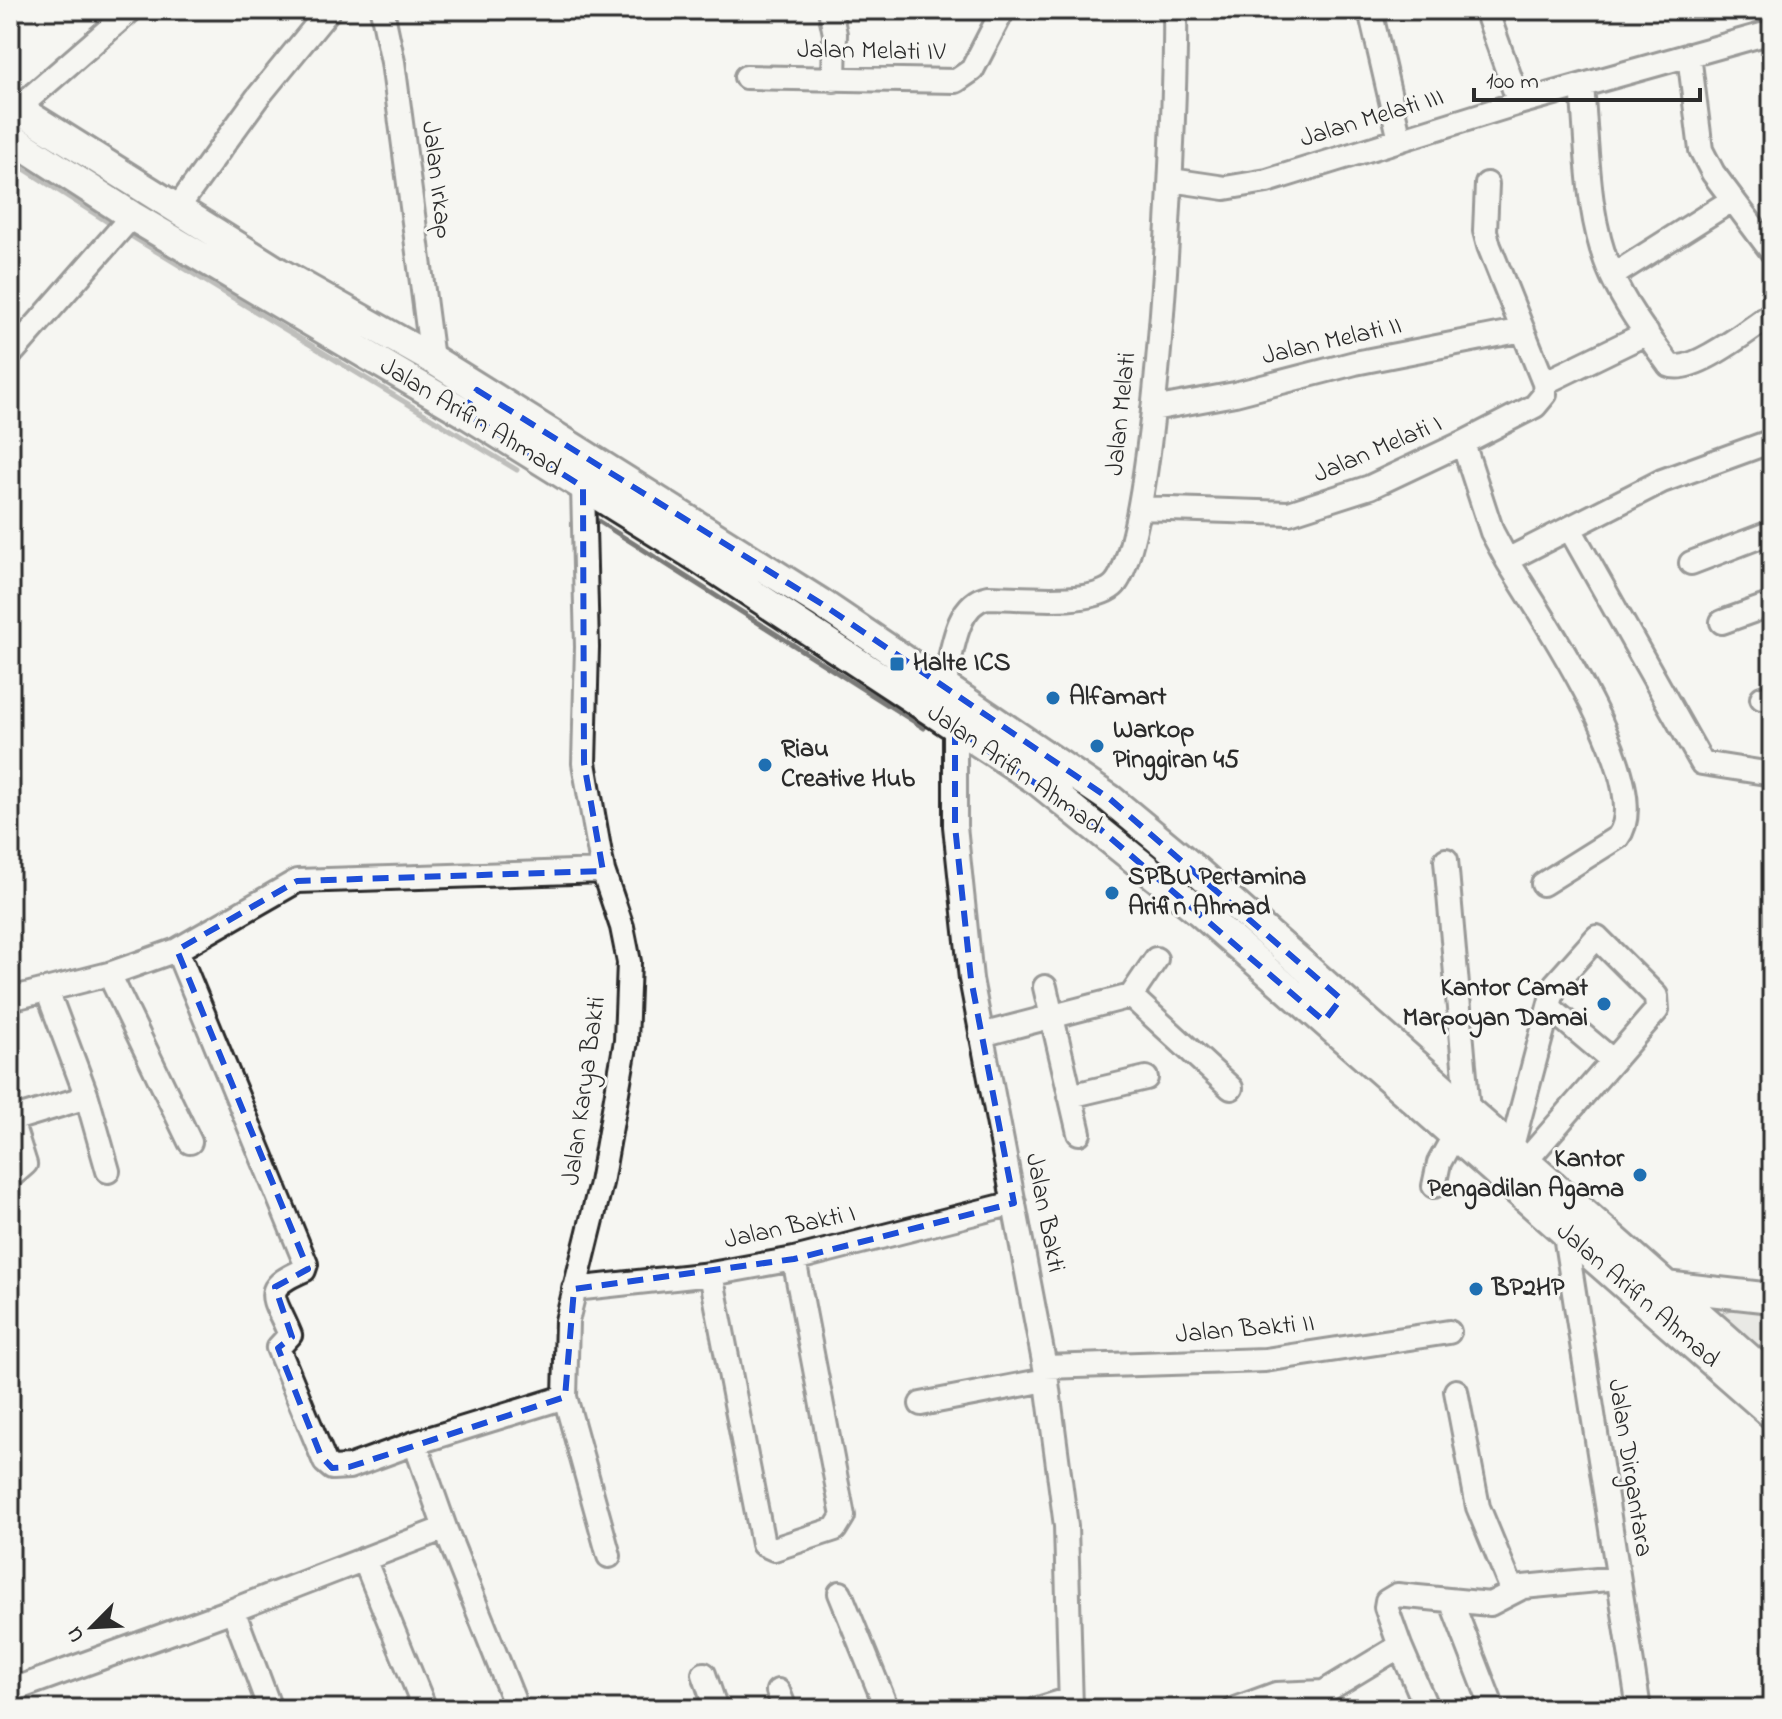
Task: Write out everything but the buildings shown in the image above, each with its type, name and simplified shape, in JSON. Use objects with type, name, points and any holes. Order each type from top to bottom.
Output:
[{"type":"main road","name":"Jalan Arifin Ahmad","points":[[14,107],[176,210],[432,359],[471,401],[583,487],[697,557],[1038,781],[1333,1010]]},
{"type":"main road","name":"Jalan Arifin Ahmad","points":[[10,137],[132,216],[471,401],[822,604],[1110,799],[1333,1010],[1461,1124],[1565,1235],[1772,1414]]},
{"type":"main road","name":"Jalan Arifin Ahmad","points":[[1461,1124],[1518,1156],[1772,1379]]},
{"type":"main road","points":[[1665,1286],[1772,1298]]},
{"type":"street","points":[[14,107],[131,10]]},
{"type":"street","points":[[176,210],[257,98],[329,10]]},
{"type":"street","name":"Jalan Irkap","points":[[382,10],[393,62],[432,359]]},
{"type":"street","points":[[830,10],[835,34],[834,80]]},
{"type":"street","name":"Jalan Melati IV","points":[[746,77],[961,80],[978,61],[1003,10]]},
{"type":"street","name":"Jalan Melati","points":[[944,686],[963,616],[972,602],[988,597],[1082,597],[1102,593],[1121,576],[1140,508],[1153,409],[1171,180],[1175,10]]},
{"type":"street","points":[[1370,10],[1400,140]]},
{"type":"street","points":[[1486,10],[1519,103]]},
{"type":"street","name":"Jalan Melati III","points":[[1171,180],[1211,187],[1240,186],[1772,32]]},
{"type":"street","points":[[1689,55],[1697,138],[1713,173],[1772,252]]},
{"type":"street","points":[[1582,86],[1594,212],[1612,276],[1669,365],[1683,368],[1772,314]]},
{"type":"street","points":[[1463,443],[1540,403],[1545,394],[1544,383],[1489,246],[1485,231],[1487,184]]},
{"type":"street","points":[[1612,276],[1732,200]]},
{"type":"street","points":[[10,355],[132,216]]},
{"type":"street","name":"Jalan Melati II","points":[[1153,409],[1235,394],[1355,363],[1523,330]]},
{"type":"street","points":[[1544,383],[1647,333]]},
{"type":"street","points":[[1507,560],[1662,481],[1772,441]]},
{"type":"street","name":"Jalan Melati I","points":[[1140,508],[1289,513],[1370,487],[1463,443],[1492,532],[1604,727],[1623,793],[1624,827],[1618,837],[1543,884]]},
{"type":"street","name":"Jalan Karya Bakti","points":[[583,487],[587,647],[584,763],[603,871],[622,927],[629,962],[626,1041],[601,1183],[574,1289],[566,1338],[565,1397],[609,1556]]},
{"type":"street","points":[[1570,529],[1702,763],[1772,774]]},
{"type":"street","points":[[1691,563],[1772,532]]},
{"type":"street","points":[[1722,622],[1772,604]]},
{"type":"street","name":"Jalan Bakti","points":[[955,728],[955,826],[981,1035],[1046,1374],[1070,1576],[1071,1704]]},
{"type":"street","points":[[1434,1186],[1439,1163],[1461,1124],[1446,860]]},
{"type":"street","points":[[10,999],[109,974],[177,950],[297,881],[603,871]]},
{"type":"street","points":[[1597,937],[1656,996],[1657,1010],[1613,1061],[1518,1156],[1555,984],[1597,937]]},
{"type":"street","points":[[177,950],[305,1261],[304,1270],[279,1281],[275,1287],[274,1299],[290,1335],[278,1348],[321,1456],[328,1466],[342,1469],[565,1397]]},
{"type":"street","points":[[981,1035],[1131,996],[1156,959]]},
{"type":"street","points":[[109,974],[190,1142]]},
{"type":"street","points":[[1045,987],[1079,1133]]},
{"type":"street","points":[[47,990],[87,1097],[108,1171]]},
{"type":"street","points":[[1131,996],[1231,1088]]},
{"type":"street","points":[[1549,1007],[1613,1061]]},
{"type":"street","points":[[1070,1096],[1146,1078]]},
{"type":"street","points":[[10,1177],[25,1164],[11,1118],[87,1097]]},
{"type":"street","name":"Jalan Bakti I","points":[[574,1289],[711,1274],[794,1259],[1014,1203]]},
{"type":"street","name":"Jalan Dirgantara","points":[[1565,1235],[1639,1709]]},
{"type":"street","points":[[711,1274],[763,1544],[774,1549],[835,1529],[843,1516],[794,1259]]},
{"type":"street","name":"Jalan Bakti II","points":[[921,1404],[1046,1374],[1265,1360],[1449,1332]]},
{"type":"street","points":[[1456,1391],[1478,1507],[1511,1587],[1517,1589]]},
{"type":"street","points":[[415,1443],[445,1528],[517,1709]]},
{"type":"street","points":[[10,1691],[445,1528]]},
{"type":"street","points":[[364,1559],[425,1709]]},
{"type":"street","points":[[1427,1709],[1387,1611],[1390,1598],[1414,1595],[1452,1603],[1490,1604],[1517,1589],[1618,1578]]},
{"type":"street","points":[[840,1593],[887,1709]]},
{"type":"street","points":[[1452,1603],[1493,1709]]},
{"type":"street","points":[[233,1610],[270,1709]]},
{"type":"street","points":[[1235,1709],[1276,1694],[1324,1692],[1400,1646]]},
{"type":"street","points":[[704,1674],[716,1709]]},
{"type":"street","points":[[1038,1709],[1071,1704]]},
{"type":"highlighted area","points":[[477,390],[822,604],[1110,799],[1341,999],[1324,1021],[1093,823],[955,728],[955,826],[971,979],[1014,1203],[794,1259],[574,1289],[565,1397],[349,1467],[332,1468],[321,1456],[278,1348],[292,1337],[275,1287],[308,1269],[177,950],[297,881],[603,871],[584,763],[583,487],[464,412]]},
{"type":"shaded area","points":[[1740,1307],[1772,1310],[1772,1364],[1711,1316]]},
{"type":"waterway","points":[[10,160],[109,223]]},
{"type":"waterway","points":[[131,236],[517,470]]},
{"type":"waterway","points":[[595,519],[924,728]]},
{"type":"place","name":"Halte ICS","points":[[897,664]]},
{"type":"place","name":"Alfamart","points":[[1053,698]]},
{"type":"place","name":"Warkop Pinggiran 45","points":[[1097,746]]},
{"type":"place","name":"Riau Creative Hub","points":[[765,765]]},
{"type":"place","name":"SPBU Pertamina Arifin Ahmad","points":[[1112,893]]},
{"type":"place","name":"Kantor Camat Marpoyan Damai","points":[[1604,1004]]},
{"type":"place","name":"Kantor Pengadilan Agama","points":[[1640,1175]]},
{"type":"place","name":"BP2HP","points":[[1476,1289]]}]
